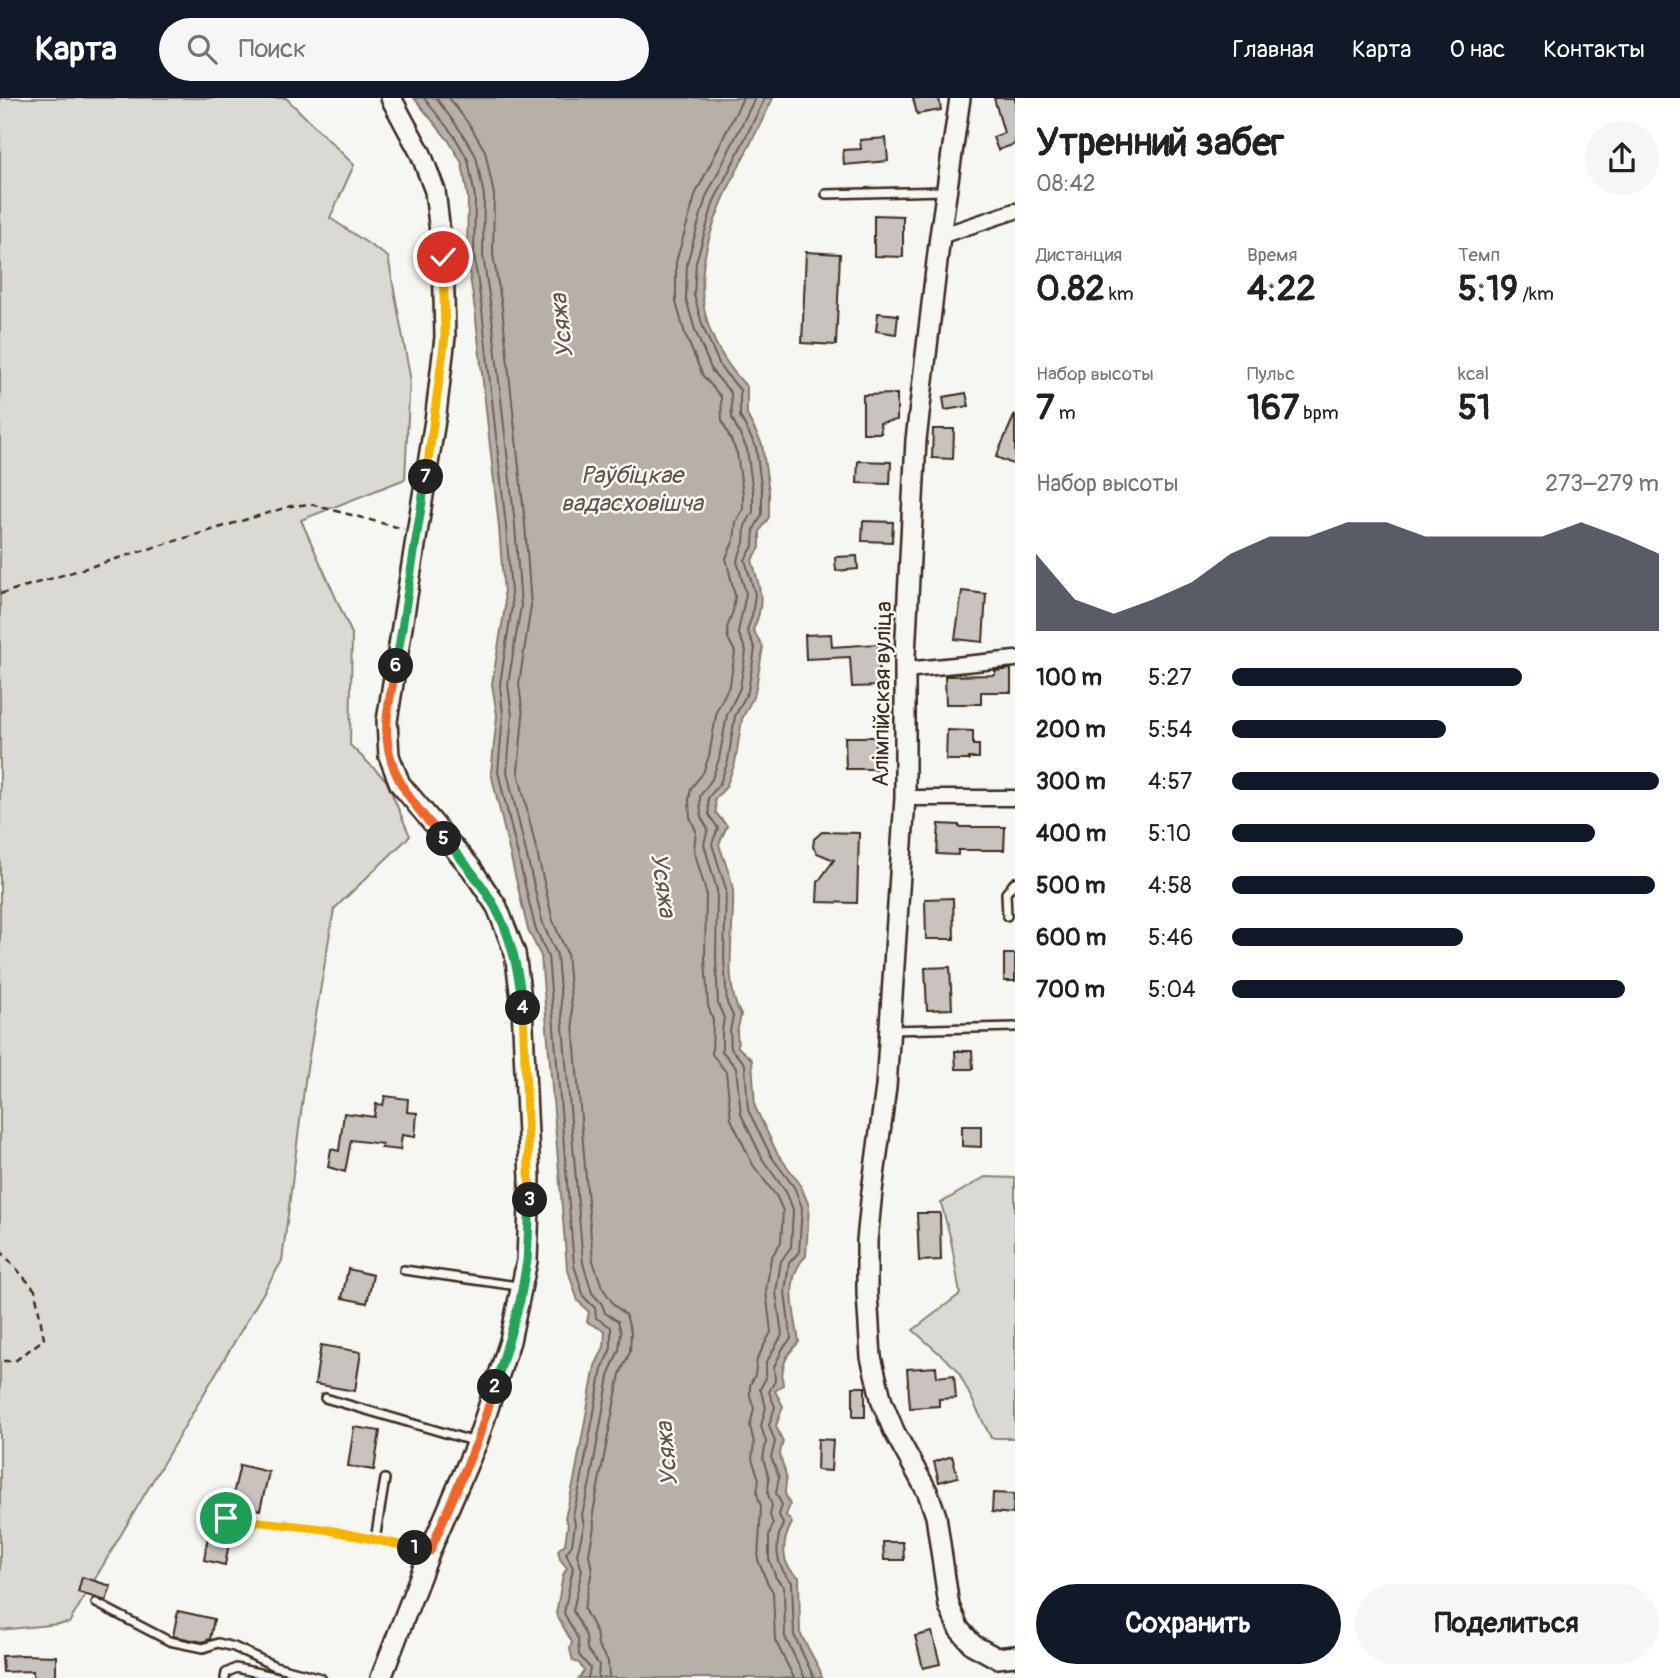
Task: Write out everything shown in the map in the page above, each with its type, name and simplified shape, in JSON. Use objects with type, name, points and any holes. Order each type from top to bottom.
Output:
[{"type":"street","points":[[381,1678],[430,1551],[477,1442],[510,1341],[527,1261],[530,1178],[522,1006],[515,953],[497,906],[471,868],[400,785],[389,756],[387,721],[445,337],[443,257],[435,191],[421,154],[391,98]]},
{"type":"street","name":"Алімпійская вуліца","points":[[960,98],[940,236],[916,440],[905,670],[905,798],[884,1111],[868,1229],[867,1293],[872,1357],[882,1402],[894,1431],[928,1493],[936,1516],[949,1606],[959,1629],[973,1645],[997,1658],[1015,1656]]},
{"type":"street","points":[[940,236],[1015,211]]},
{"type":"street","points":[[905,670],[1015,659]]},
{"type":"street","points":[[905,798],[1015,798]]},
{"type":"lane","points":[[826,194],[946,190]]},
{"type":"lane","points":[[1007,916],[1006,894],[1015,881]]},
{"type":"lane","points":[[889,1030],[1015,1027]]},
{"type":"lane","points":[[404,1270],[523,1287]]},
{"type":"lane","points":[[325,1398],[477,1442]]},
{"type":"lane","points":[[375,1540],[385,1479]]},
{"type":"lane","points":[[226,1518],[324,1529],[430,1551]]},
{"type":"lane","points":[[96,1603],[169,1641],[204,1648],[218,1643],[234,1647],[275,1666],[321,1678]]},
{"type":"lane","points":[[225,1678],[226,1673],[236,1668],[282,1678]]},
{"type":"path","points":[[0,594],[291,506],[310,504],[417,533]]},
{"type":"path","points":[[0,1250],[35,1290],[44,1339],[15,1361],[0,1361]]},
{"type":"shaded area","points":[[0,98],[286,98],[354,165],[330,218],[388,257],[410,376],[405,479],[301,520],[352,634],[350,745],[386,780],[410,836],[334,909],[306,1074],[282,1261],[69,1623],[0,1630]]},
{"type":"shaded area","points":[[985,1177],[1015,1178],[1015,1438],[991,1438],[957,1369],[913,1330],[960,1294],[951,1240],[941,1203]]},
{"type":"water","name":"Раўбіцкае вадасховішча","points":[[414,98],[773,98],[720,207],[708,243],[702,279],[705,314],[720,351],[747,387],[747,415],[762,444],[769,492],[769,517],[760,531],[760,548],[752,560],[761,603],[753,630],[763,647],[755,693],[742,719],[735,763],[726,787],[715,799],[716,813],[727,826],[719,844],[733,891],[731,972],[735,1002],[741,1015],[737,1032],[738,1047],[752,1060],[755,1107],[777,1153],[800,1184],[809,1206],[806,1256],[795,1275],[792,1297],[799,1342],[785,1361],[783,1385],[775,1391],[783,1406],[776,1426],[783,1442],[780,1457],[786,1477],[785,1492],[790,1505],[786,1515],[792,1523],[786,1537],[785,1559],[799,1577],[800,1633],[822,1678],[579,1678],[584,1671],[579,1663],[573,1661],[570,1649],[572,1642],[556,1614],[563,1575],[567,1568],[560,1559],[558,1550],[565,1544],[568,1524],[565,1518],[595,1366],[604,1347],[605,1331],[587,1322],[589,1312],[578,1301],[567,1267],[541,956],[528,930],[491,773],[497,715],[492,684],[505,607],[499,527],[467,256],[468,198],[462,163],[449,141]]},
{"type":"building","points":[[913,98],[939,98],[941,110],[917,114]]},
{"type":"building","points":[[994,98],[1015,98],[1015,144],[998,150],[993,137],[1004,133]]},
{"type":"building","points":[[886,138],[888,161],[844,165],[843,150],[861,149],[860,140]]},
{"type":"building","points":[[874,215],[903,216],[903,257],[874,256]]},
{"type":"building","points":[[806,252],[840,254],[836,345],[802,343]]},
{"type":"building","points":[[878,313],[898,315],[896,334],[876,331]]},
{"type":"building","points":[[966,393],[969,406],[945,410],[943,397]]},
{"type":"building","points":[[897,394],[897,420],[880,423],[881,433],[863,433],[863,395]]},
{"type":"building","points":[[1015,414],[1015,465],[996,457]]},
{"type":"building","points":[[933,429],[954,429],[953,459],[932,458]]},
{"type":"building","points":[[858,461],[891,462],[890,484],[857,483]]},
{"type":"building","points":[[863,521],[893,522],[892,542],[862,541]]},
{"type":"building","points":[[857,556],[858,569],[836,571],[835,557]]},
{"type":"building","points":[[962,591],[986,594],[983,642],[955,639]]},
{"type":"building","points":[[831,634],[832,647],[878,644],[880,686],[852,687],[850,657],[806,659],[805,635]]},
{"type":"building","points":[[1011,669],[1011,692],[981,692],[981,704],[946,704],[945,676],[995,675],[995,671]]},
{"type":"building","points":[[947,730],[973,731],[973,745],[979,745],[979,758],[946,760]]},
{"type":"building","points":[[845,737],[875,737],[875,769],[846,769]]},
{"type":"building","points":[[939,824],[1005,827],[1004,850],[958,850],[958,855],[937,854]]},
{"type":"building","points":[[822,832],[859,833],[857,903],[817,902],[818,882],[834,860],[817,853],[813,847],[814,839]]},
{"type":"building","points":[[953,898],[954,939],[926,939],[925,899]]},
{"type":"building","points":[[1004,954],[1015,954],[1015,981],[1004,981]]},
{"type":"building","points":[[950,967],[952,1009],[927,1010],[925,968]]},
{"type":"building","points":[[955,1051],[972,1051],[973,1069],[956,1069]]},
{"type":"building","points":[[385,1096],[408,1099],[407,1112],[417,1113],[415,1137],[402,1135],[400,1150],[381,1148],[383,1144],[351,1140],[345,1172],[328,1167],[331,1149],[339,1151],[344,1113],[374,1117],[376,1104],[383,1105]]},
{"type":"building","points":[[962,1126],[981,1126],[981,1147],[962,1146]]},
{"type":"building","points":[[917,1213],[940,1213],[941,1260],[919,1261]]},
{"type":"building","points":[[348,1269],[373,1275],[367,1303],[342,1298]]},
{"type":"building","points":[[321,1345],[361,1352],[355,1391],[315,1384]]},
{"type":"building","points":[[936,1367],[937,1377],[954,1375],[956,1398],[939,1399],[939,1406],[910,1408],[907,1369]]},
{"type":"building","points":[[853,1387],[865,1387],[865,1417],[853,1417]]},
{"type":"building","points":[[354,1427],[380,1431],[374,1470],[348,1466]]},
{"type":"building","points":[[818,1439],[833,1440],[831,1471],[817,1470]]},
{"type":"building","points":[[952,1456],[958,1477],[939,1482],[934,1462]]},
{"type":"building","points":[[240,1465],[269,1472],[260,1510],[231,1503]]},
{"type":"building","points":[[993,1493],[1014,1494],[1013,1514],[992,1512]]},
{"type":"building","points":[[210,1524],[232,1528],[225,1565],[204,1560]]},
{"type":"building","points":[[883,1542],[903,1542],[904,1560],[884,1560]]},
{"type":"building","points":[[82,1577],[111,1586],[106,1601],[78,1592]]},
{"type":"building","points":[[178,1611],[214,1619],[210,1639],[203,1642],[173,1636]]},
{"type":"building","points":[[932,1632],[940,1664],[923,1668],[915,1636]]},
{"type":"building","points":[[2,1656],[56,1656],[56,1678],[33,1678],[33,1671],[3,1672]]},
{"type":"route","points":[[226,1518],[324,1529],[430,1551],[477,1442],[510,1341],[527,1261],[530,1178],[528,1121],[522,1006],[515,953],[497,906],[471,868],[400,785],[389,756],[387,721],[436,414],[445,337],[443,257]]},
{"type":"water label","name":"Усяжа","points":[[562,326]]},
{"type":"water label","name":"Усяжа","points":[[663,885]]},
{"type":"water label","name":"Усяжа","points":[[667,1454]]}]
